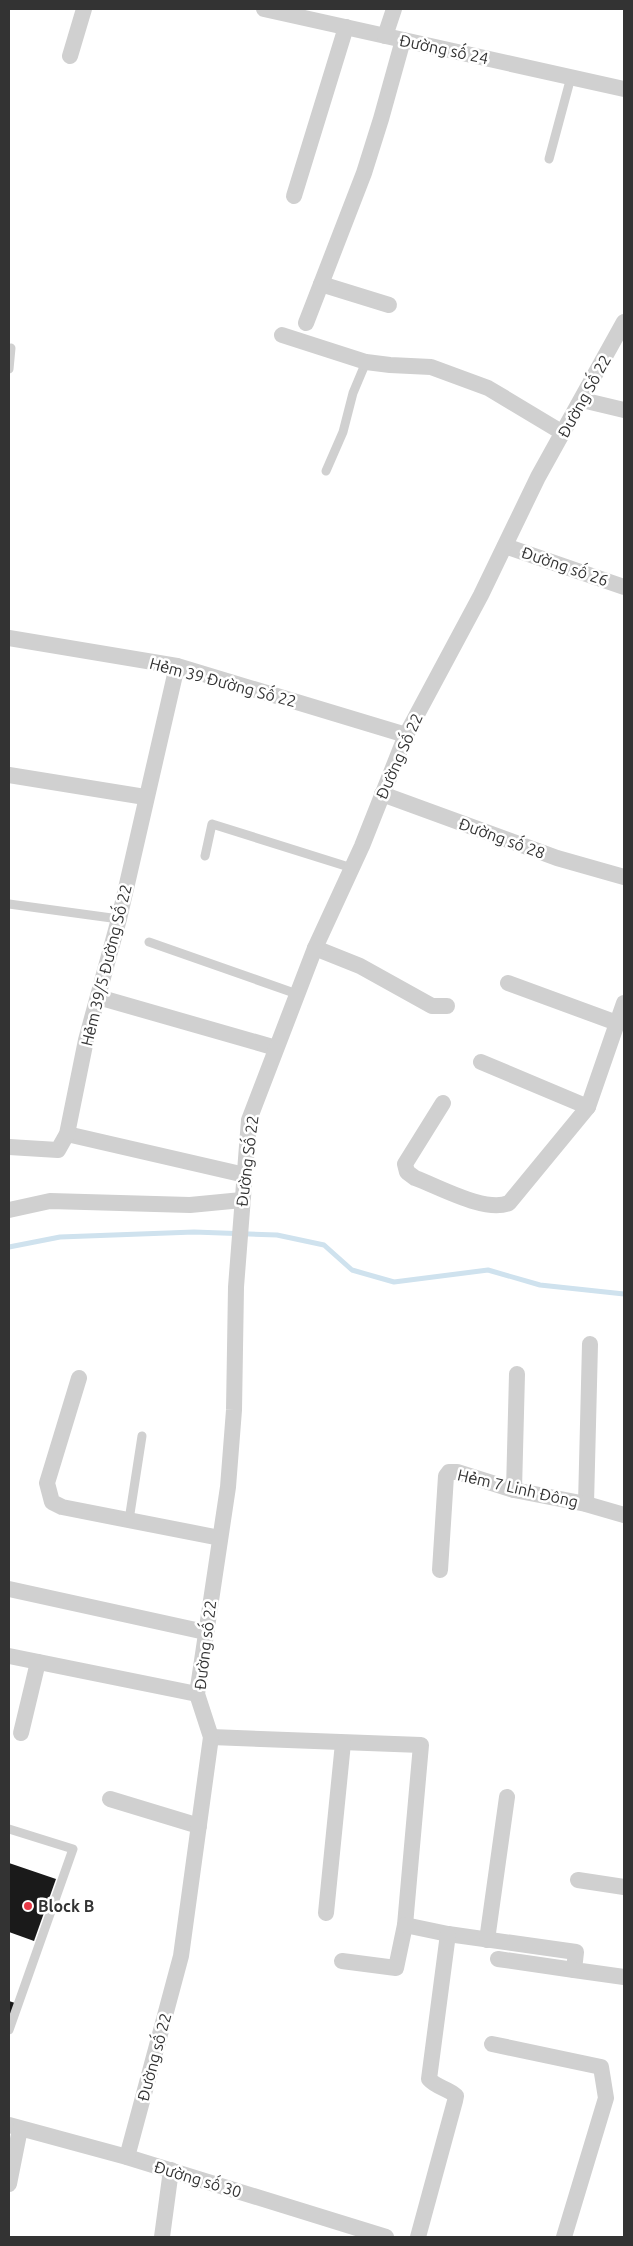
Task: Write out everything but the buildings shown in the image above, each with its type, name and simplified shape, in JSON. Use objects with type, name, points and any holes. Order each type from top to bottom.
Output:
[{"type":"street","points":[[70,56],[84,9]]},
{"type":"street","name":"Đường số 24","points":[[264,9],[318,15],[346,27],[624,89]]},
{"type":"street","points":[[385,36],[394,9]]},
{"type":"street","points":[[294,196],[346,27]]},
{"type":"street","points":[[306,322],[364,173],[382,119],[403,40]]},
{"type":"street","points":[[321,284],[389,304]]},
{"type":"street","name":"Đường Số 22","points":[[241,1207],[249,1120],[315,948],[352,868],[406,735],[481,595],[538,477],[624,322]]},
{"type":"street","points":[[282,335],[366,362],[431,367],[488,388],[563,433]]},
{"type":"street","points":[[582,400],[624,410]]},
{"type":"street","name":"Đường số 26","points":[[505,546],[624,587]]},
{"type":"street","name":"Hẻm 39 Đường Số 22","points":[[9,638],[177,666],[406,735]]},
{"type":"street","name":"Hẻm 39/5 Đường Số 22","points":[[67,1134],[86,1040],[119,919],[177,666]]},
{"type":"street","points":[[9,775],[146,797]]},
{"type":"street","name":"Đường số 28","points":[[382,794],[557,858],[624,877]]},
{"type":"street","points":[[315,948],[360,966],[432,1006],[447,1006]]},
{"type":"street","points":[[443,1103],[405,1164],[407,1172],[415,1178],[485,1205],[502,1206],[509,1203],[588,1106],[622,1010],[508,983]]},
{"type":"street","points":[[98,997],[276,1048]]},
{"type":"street","points":[[481,1062],[588,1106]]},
{"type":"street","points":[[9,1146],[58,1150],[67,1134],[245,1175]]},
{"type":"street","points":[[9,1210],[50,1201],[241,1207]]},
{"type":"street","name":"Đường số 22","points":[[127,2157],[181,1956],[211,1737],[197,1694],[228,1488],[234,1410],[236,1287],[241,1207]]},
{"type":"street","points":[[586,1504],[590,1344]]},
{"type":"street","points":[[514,1490],[517,1374]]},
{"type":"street","points":[[80,1378],[46,1483],[49,1498],[52,1502],[62,1507],[220,1538]]},
{"type":"street","name":"Hẻm 7 Linh Đông","points":[[440,1570],[446,1476],[449,1472],[456,1472],[514,1490],[586,1504],[624,1515]]},
{"type":"street","points":[[9,1589],[205,1632]]},
{"type":"street","points":[[9,1656],[197,1694]]},
{"type":"street","points":[[21,1732],[38,1662]]},
{"type":"street","points":[[211,1737],[421,1745],[405,1925],[396,1968],[342,1961]]},
{"type":"street","points":[[326,1913],[342,1743]]},
{"type":"street","points":[[487,1940],[507,1797]]},
{"type":"street","points":[[110,1799],[199,1826]]},
{"type":"street","points":[[578,1880],[624,1886]]},
{"type":"street","points":[[405,1925],[448,1934],[576,1952],[574,1970]]},
{"type":"street","points":[[418,2237],[456,2101],[456,2096],[452,2092],[437,2087],[429,2078],[448,1934]]},
{"type":"street","points":[[498,1959],[624,1977]]},
{"type":"street","points":[[492,2044],[601,2067],[606,2098],[564,2237]]},
{"type":"street","points":[[9,2184],[14,2127]]},
{"type":"street","name":"Đường số 30","points":[[14,2127],[171,2170],[386,2237]]},
{"type":"street","points":[[162,2237],[171,2170]]},
{"type":"lane","points":[[550,159],[571,77]]},
{"type":"lane","points":[[9,369],[11,348]]},
{"type":"lane","points":[[326,471],[343,432],[353,393],[366,362]]},
{"type":"lane","points":[[205,856],[212,824],[352,868]]},
{"type":"lane","points":[[9,904],[119,919]]},
{"type":"lane","points":[[149,942],[297,994]]},
{"type":"lane","points":[[129,1520],[142,1436]]},
{"type":"lane","points":[[9,1829],[73,1849],[9,2030]]},
{"type":"waterway","points":[[9,1247],[60,1237],[194,1232],[277,1235],[324,1245],[352,1270],[394,1282],[488,1270],[540,1285],[624,1294]]},
{"type":"place","name":"Block B","points":[[28,1906]]}]
